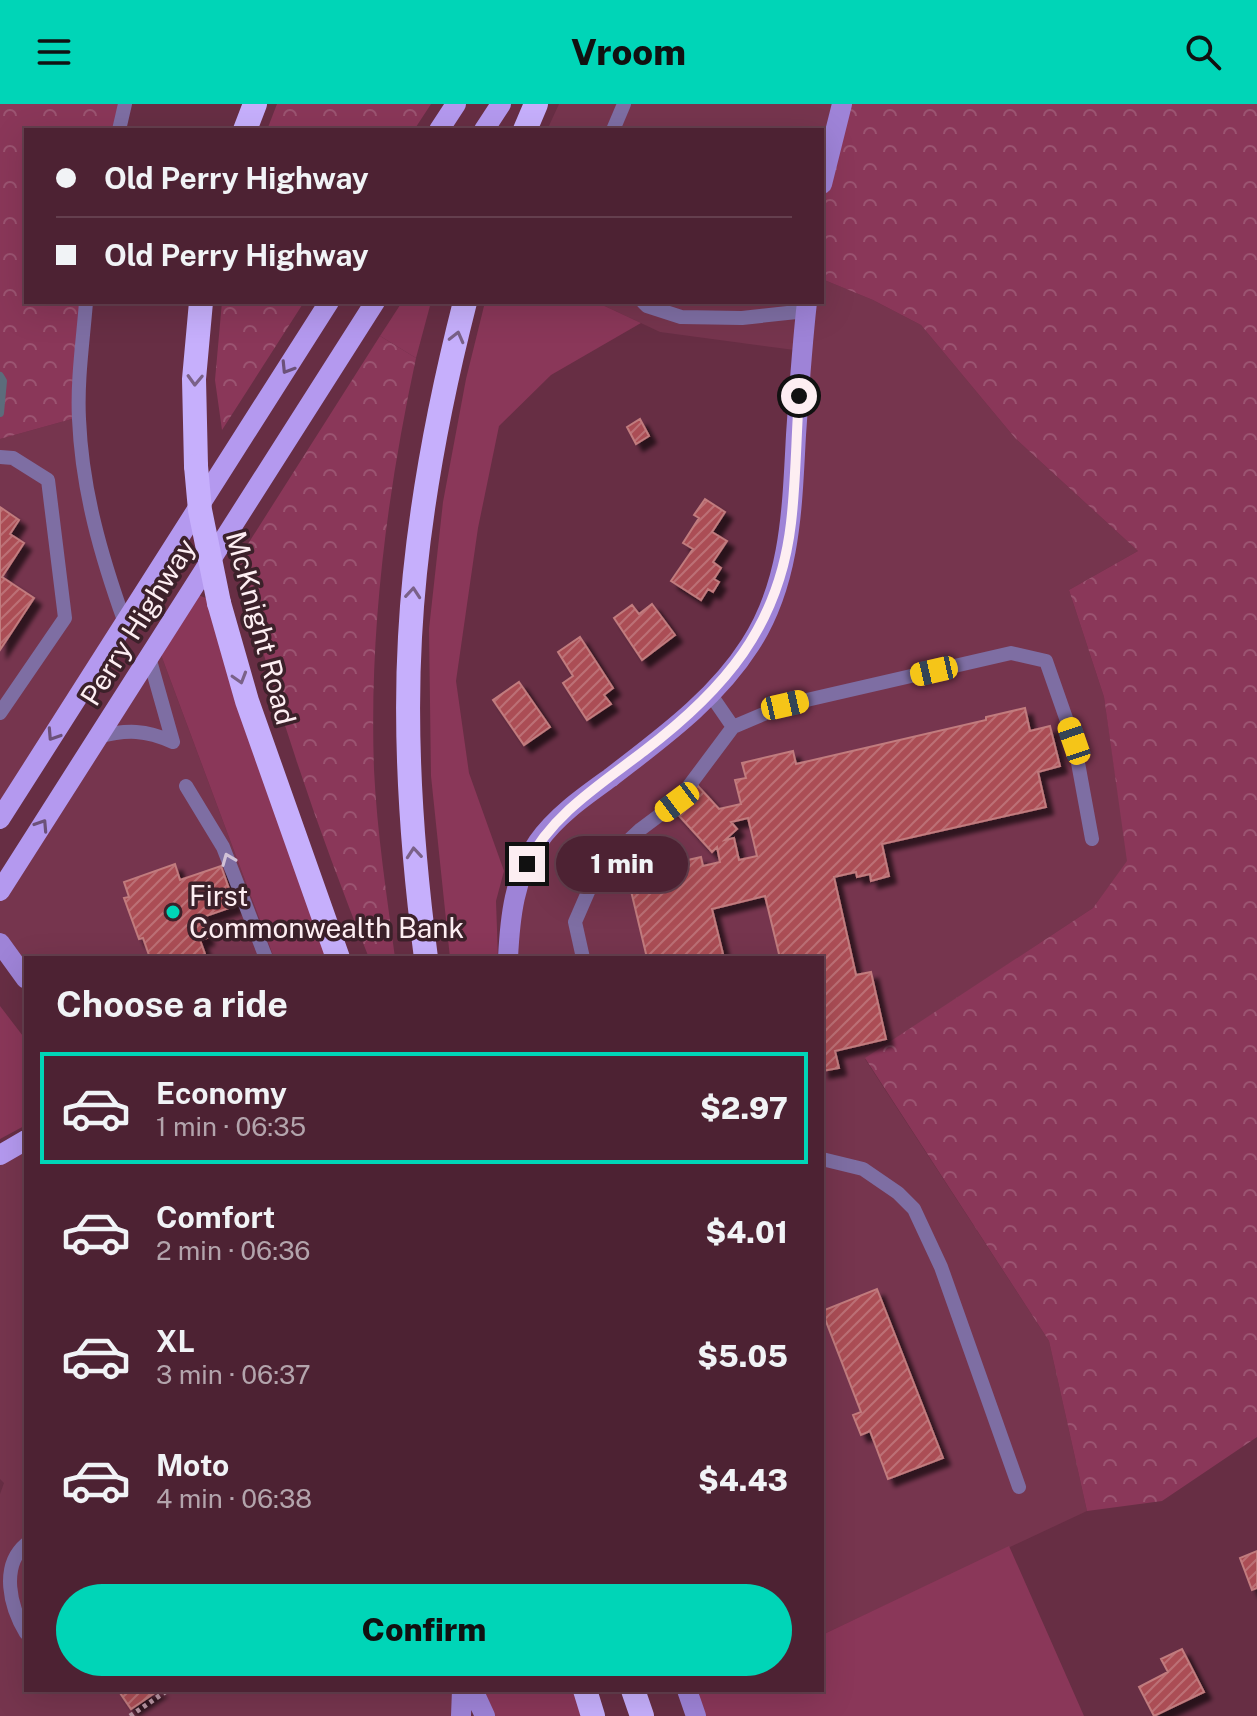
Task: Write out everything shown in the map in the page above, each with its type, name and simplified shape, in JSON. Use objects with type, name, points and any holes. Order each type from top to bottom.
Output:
[{"type":"highway","points":[[246,128],[255,104]]},
{"type":"highway","points":[[526,128],[536,104]]},
{"type":"highway","name":"McKnight Road","points":[[201,304],[194,379],[196,466],[200,510],[219,603],[247,701],[337,956]]},
{"type":"highway","points":[[426,956],[408,770],[410,637],[424,500],[435,430],[465,304]]},
{"type":"highway","points":[[586,1692],[593,1716]]},
{"type":"highway","points":[[634,1692],[642,1716]]},
{"type":"main road","points":[[440,128],[456,104]]},
{"type":"main road","points":[[485,128],[501,104]]},
{"type":"main road","name":"Perry Highway","points":[[0,819],[328,304]]},
{"type":"main road","name":"Perry Highway","points":[[0,891],[374,304]]},
{"type":"main road","points":[[0,1155],[24,1141]]},
{"type":"street","points":[[824,176],[842,104]]},
{"type":"street","points":[[508,956],[510,918],[517,886],[538,842],[572,806],[663,737],[711,695],[750,646],[773,601],[783,571],[791,524],[806,307]]},
{"type":"street","points":[[0,943],[24,976]]},
{"type":"street","points":[[461,1716],[462,1692]]},
{"type":"street","points":[[474,1692],[485,1716]]},
{"type":"street","points":[[688,1692],[696,1716]]},
{"type":"lane","points":[[119,128],[125,104]]},
{"type":"lane","points":[[614,128],[624,104]]},
{"type":"lane","points":[[86,304],[79,378],[81,454],[95,530],[125,623]]},
{"type":"lane","points":[[645,304],[681,317],[742,318],[806,307]]},
{"type":"lane","points":[[0,457],[13,458],[48,480],[65,618],[0,713]]},
{"type":"lane","points":[[583,956],[575,922],[598,869],[641,829],[677,802],[733,727],[785,705],[1011,653],[1046,661],[1074,741],[1092,839]]},
{"type":"lane","points":[[98,737],[132,730],[146,731],[173,742],[149,657]]},
{"type":"lane","points":[[711,695],[733,727]]},
{"type":"lane","points":[[186,786],[223,847],[265,956]]},
{"type":"lane","points":[[824,1159],[863,1169],[898,1193],[914,1209],[941,1267],[1019,1487]]},
{"type":"lane","points":[[24,1545],[8,1570],[9,1597],[24,1629]]},
{"type":"path","points":[[130,1716],[165,1692]]},
{"type":"shaded area","points":[[559,104],[842,104],[824,176],[824,128],[548,128]]},
{"type":"shaded area","points":[[824,280],[873,300],[921,325],[1015,438],[1138,551],[1069,590],[1104,697],[1128,861],[1093,908],[865,1059],[1049,1341],[1087,1511],[824,1634],[824,956],[509,956],[538,842],[711,695],[773,601],[802,351],[660,332],[600,304],[824,304]]},
{"type":"shaded area","points":[[79,417],[81,454],[125,623],[0,819],[0,439]]},
{"type":"shaded area","points":[[157,644],[273,956],[24,956],[24,976],[0,943],[0,891]]},
{"type":"shaded area","points":[[24,1141],[24,1692],[462,1692],[461,1716],[0,1716],[0,1494],[4,1483],[0,1479],[0,1155]]},
{"type":"green space","points":[[0,104],[125,104],[119,128],[24,128],[24,304],[86,304],[79,417],[0,439]]},
{"type":"green space","points":[[277,104],[431,104],[415,128],[268,128]]},
{"type":"green space","points":[[842,104],[1257,104],[1257,1437],[1162,1501],[1087,1511],[1049,1341],[865,1058],[1093,908],[1127,861],[1104,697],[1069,590],[1138,551],[1015,438],[921,325],[824,280],[824,176]]},
{"type":"green space","points":[[222,304],[303,304],[222,430],[215,380]]},
{"type":"green space","points":[[401,304],[430,304],[416,358],[380,336]]},
{"type":"green space","points":[[485,304],[600,304],[641,323],[551,375],[499,426],[478,528],[456,681],[469,773],[504,871],[496,901],[498,956],[450,956],[431,776],[429,629],[443,502],[466,379]]},
{"type":"green space","points":[[380,336],[416,358],[396,460],[382,562],[374,666],[375,794],[395,956],[368,956],[313,810],[280,710],[239,558]]},
{"type":"green space","points":[[190,592],[219,603],[337,956],[273,956],[157,644]]},
{"type":"green space","points":[[0,1006],[24,1037],[24,1126],[0,1139]]},
{"type":"green space","points":[[1009,1546],[1084,1716],[696,1716],[690,1698],[703,1692],[824,1692],[824,1634]]},
{"type":"green space","points":[[474,1692],[586,1692],[593,1716],[485,1716]]},
{"type":"building","points":[[640,419],[649,436],[636,444],[627,427]]},
{"type":"building","points":[[705,499],[725,512],[712,532],[727,541],[713,562],[721,568],[714,579],[719,582],[713,592],[708,589],[701,600],[671,581],[693,549],[683,543],[699,518],[694,515]]},
{"type":"building","points":[[0,507],[19,520],[10,534],[24,543],[2,577],[34,598],[0,650]]},
{"type":"building","points":[[652,604],[675,635],[642,660],[614,618],[632,605],[639,614]]},
{"type":"building","points":[[580,637],[613,688],[604,695],[611,704],[587,720],[563,683],[573,676],[558,652]]},
{"type":"building","points":[[519,682],[550,727],[524,745],[493,700]]},
{"type":"building","points":[[1025,708],[1030,731],[1050,726],[1060,766],[1038,772],[1046,807],[882,844],[889,876],[871,881],[870,874],[857,877],[856,872],[834,877],[856,975],[871,972],[886,1039],[835,1051],[839,1068],[824,1071],[824,956],[780,956],[765,896],[712,909],[724,956],[647,956],[627,874],[701,857],[703,866],[720,862],[717,847],[712,852],[672,808],[697,785],[719,809],[741,804],[735,780],[746,778],[742,763],[793,751],[796,764],[986,720],[986,717]],"holes":[[[748,818],[757,856],[739,860],[734,838],[725,840],[737,829],[731,822]]]},
{"type":"building","name":"First Commonwealth Bank","points":[[175,864],[180,880],[221,866],[235,906],[200,918],[207,938],[200,940],[205,954],[149,956],[143,938],[139,939],[124,898],[129,897],[124,882]]},
{"type":"building","points":[[877,1289],[943,1458],[888,1479],[870,1431],[861,1435],[853,1415],[861,1412],[824,1310]]},
{"type":"building","points":[[1257,1551],[1257,1588],[1252,1590],[1240,1558]]},
{"type":"building","points":[[1182,1649],[1204,1692],[1154,1716],[1139,1687],[1168,1672],[1161,1659]]},
{"type":"building","points":[[119,1692],[156,1692],[131,1709]]},
{"type":"waterway","points":[[0,376],[3,381],[0,413]]},
{"type":"place","name":"First Commonwealth Bank","points":[[173,912]]},
{"type":"route","points":[[527,864],[538,842],[572,806],[663,737],[711,695],[750,646],[773,601],[783,571],[791,524],[799,396]]}]
